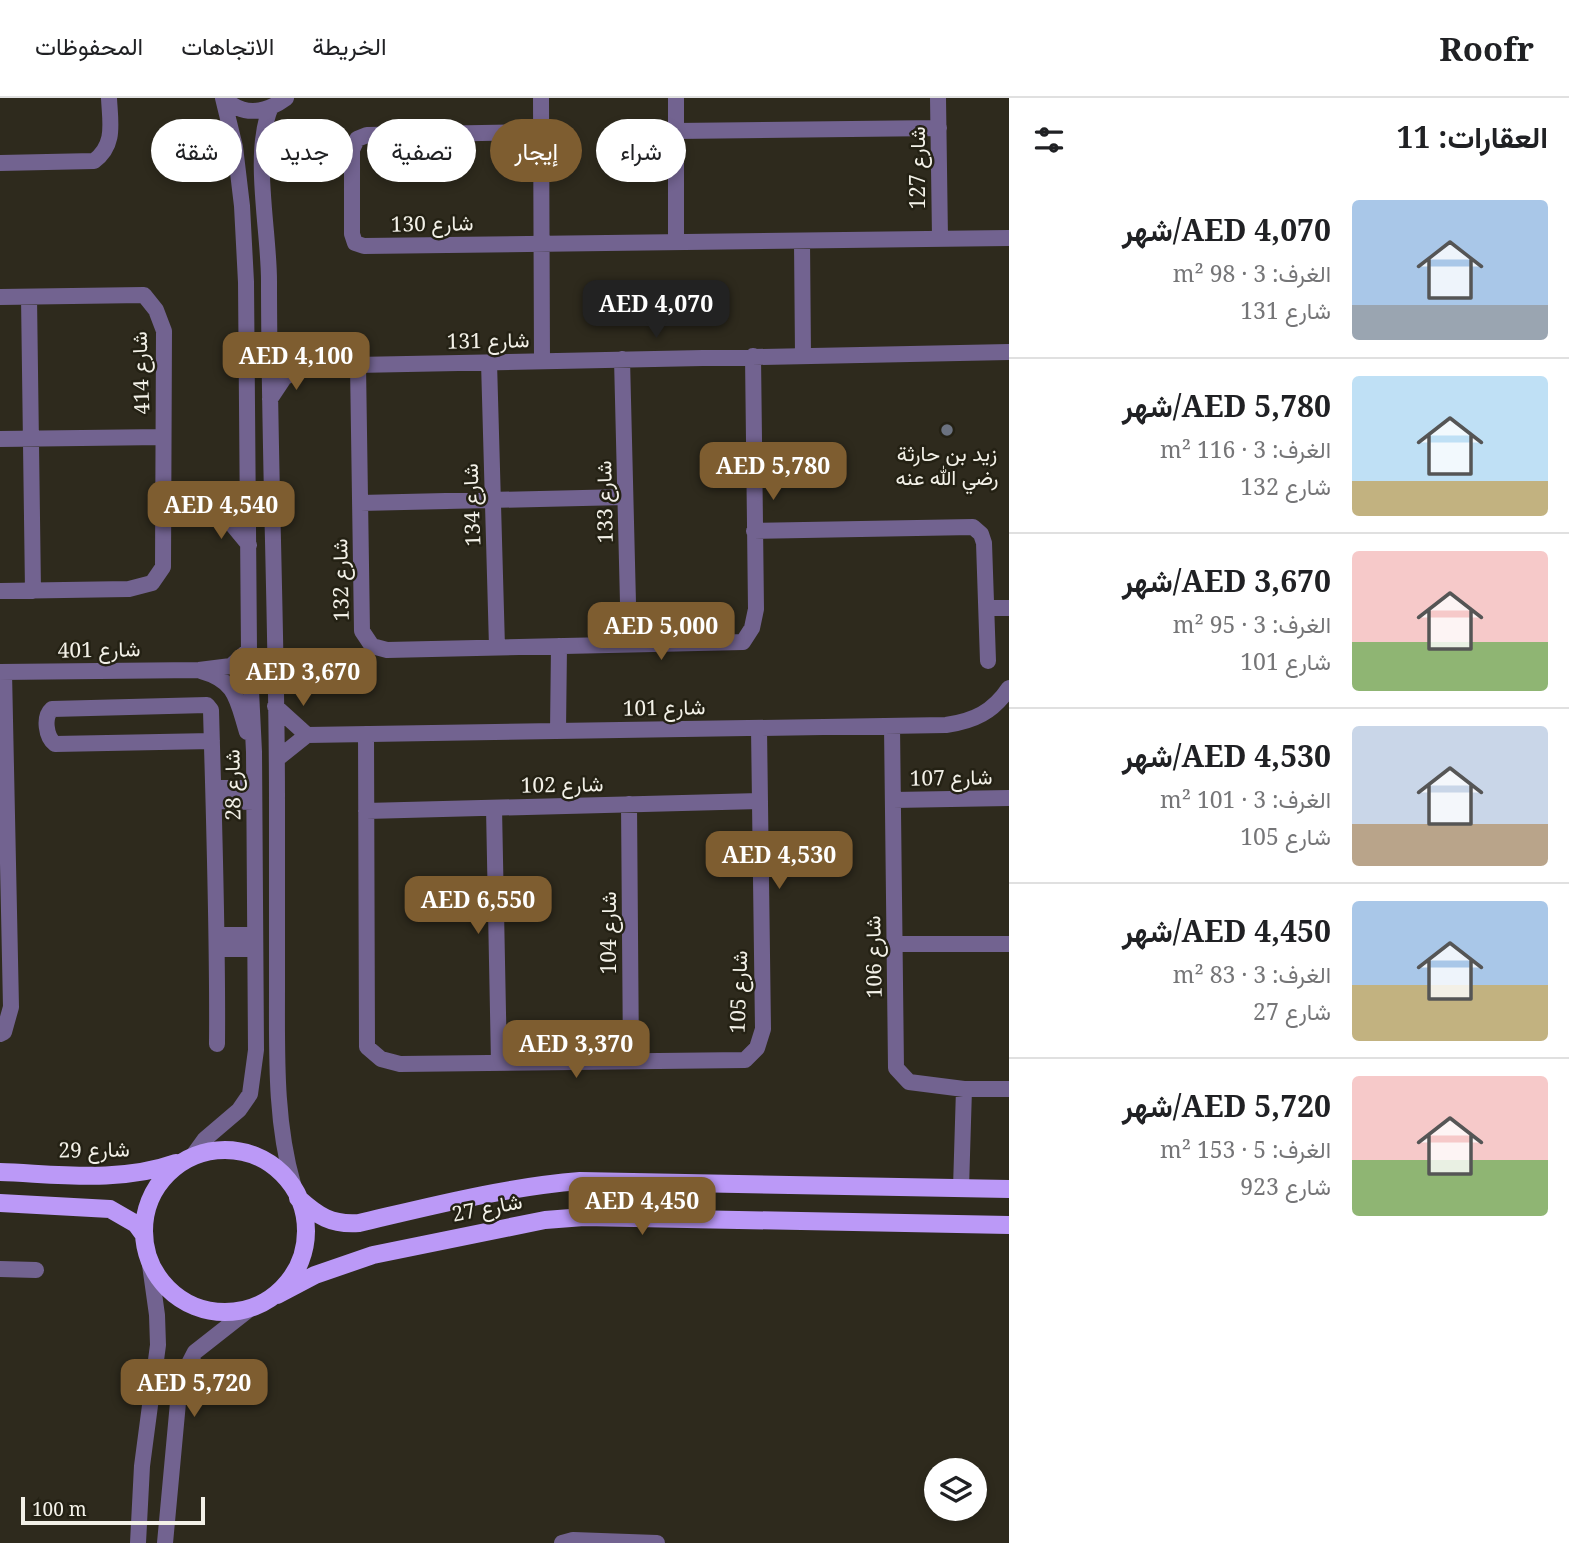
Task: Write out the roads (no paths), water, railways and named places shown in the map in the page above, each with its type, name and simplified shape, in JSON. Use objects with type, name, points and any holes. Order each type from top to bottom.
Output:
[{"type":"main road","points":[[213,1150],[243,1151],[271,1164],[296,1191],[304,1212],[306,1243],[296,1271],[277,1295],[251,1308],[220,1313],[192,1307],[167,1289],[150,1265],[144,1235],[146,1205],[162,1180],[189,1158],[213,1150]]},
{"type":"main road","name":"شارع 29","points":[[0,1172],[124,1175],[155,1170],[189,1158]]},
{"type":"main road","name":"شارع 27","points":[[296,1191],[323,1218],[342,1224],[359,1223],[525,1187],[580,1181],[1009,1189]]},
{"type":"main road","points":[[1,1204],[110,1209],[136,1224],[144,1235]]},
{"type":"main road","name":"شارع 27","points":[[277,1295],[315,1275],[353,1261],[467,1234],[545,1220],[584,1217],[1009,1224]]},
{"type":"street","points":[[0,163],[94,161],[104,153],[110,138],[109,98]]},
{"type":"street","points":[[223,98],[232,106],[250,112],[270,109],[286,98]]},
{"type":"street","name":"شارع 28","points":[[189,1158],[205,1139],[239,1110],[250,1094],[256,1050],[246,282],[242,206],[234,147],[223,98]]},
{"type":"street","points":[[541,98],[541,119]]},
{"type":"street","points":[[676,98],[676,119]]},
{"type":"street","name":"شارع 127","points":[[938,98],[940,238]]},
{"type":"street","name":"شارع 28","points":[[270,109],[263,127],[261,149],[269,272],[277,759],[277,1051],[285,1156],[296,1191]]},
{"type":"street","points":[[686,131],[939,128]]},
{"type":"street","name":"شارع 130","points":[[490,133],[361,137],[354,143],[352,150],[352,233],[355,243],[359,246],[1009,238]]},
{"type":"street","points":[[541,182],[542,361]]},
{"type":"street","points":[[676,182],[676,242]]},
{"type":"street","points":[[802,242],[803,355]]},
{"type":"street","name":"شارع 414","points":[[0,297],[144,296],[156,310],[164,331],[163,567],[152,583],[129,589],[0,591]]},
{"type":"street","points":[[29,297],[33,591]]},
{"type":"street","points":[[269,339],[285,357],[304,366]]},
{"type":"street","name":"شارع 131","points":[[304,366],[1009,352]]},
{"type":"street","name":"شارع 132","points":[[358,365],[362,631],[372,646],[387,650],[743,642],[752,628],[756,609],[753,356]]},
{"type":"street","name":"شارع 133","points":[[622,359],[629,644]]},
{"type":"street","name":"شارع 134","points":[[489,362],[497,647]]},
{"type":"street","points":[[270,399],[284,378],[304,366]]},
{"type":"street","points":[[0,439],[163,437]]},
{"type":"street","points":[[163,513],[215,513],[237,502],[248,489]]},
{"type":"street","points":[[360,503],[625,497]]},
{"type":"street","points":[[215,513],[229,522],[249,545]]},
{"type":"street","points":[[754,531],[973,527],[981,534],[984,543],[988,661]]},
{"type":"street","points":[[988,608],[1009,608]]},
{"type":"street","points":[[558,731],[559,646]]},
{"type":"street","name":"شارع 401","points":[[2,672],[199,670],[231,666],[249,650]]},
{"type":"street","name":"شارع 401","points":[[199,670],[216,675],[227,682],[234,692],[254,752]]},
{"type":"street","points":[[0,1034],[4,1032],[11,1007],[4,893],[2,672]]},
{"type":"street","name":"شارع 101","points":[[307,735],[947,725],[982,716],[1002,699],[1009,688]]},
{"type":"street","points":[[212,741],[55,744],[48,736],[47,717],[52,709],[207,705],[211,710],[214,794],[217,942],[217,1044]]},
{"type":"street","points":[[275,706],[307,735],[277,759]]},
{"type":"street","name":"شارع 106","points":[[892,726],[897,1068],[909,1082],[964,1089],[1009,1088]]},
{"type":"street","name":"شارع 105","points":[[366,734],[367,1047],[381,1059],[400,1064],[745,1060],[757,1048],[763,1029],[759,728]]},
{"type":"street","points":[[214,794],[254,795]]},
{"type":"street","name":"شارع 107","points":[[893,800],[1009,798]]},
{"type":"street","name":"شارع 102","points":[[366,811],[760,801]]},
{"type":"street","name":"شارع 104","points":[[629,804],[631,1061]]},
{"type":"street","points":[[494,808],[499,1063]]},
{"type":"street","points":[[217,942],[255,942]]},
{"type":"street","points":[[895,944],[1009,944]]},
{"type":"street","points":[[961,1188],[964,1089]]},
{"type":"street","points":[[976,1224],[1009,1234]]},
{"type":"street","points":[[138,1543],[142,1466],[158,1345],[150,1265]]},
{"type":"street","points":[[0,1269],[36,1270]]},
{"type":"street","points":[[165,1543],[180,1381],[195,1352],[251,1308]]},
{"type":"street","points":[[562,1543],[573,1540],[657,1543]]},
{"type":"place","name":"زيد بن حارثة رضي الله عنه","points":[[947,430]]}]
